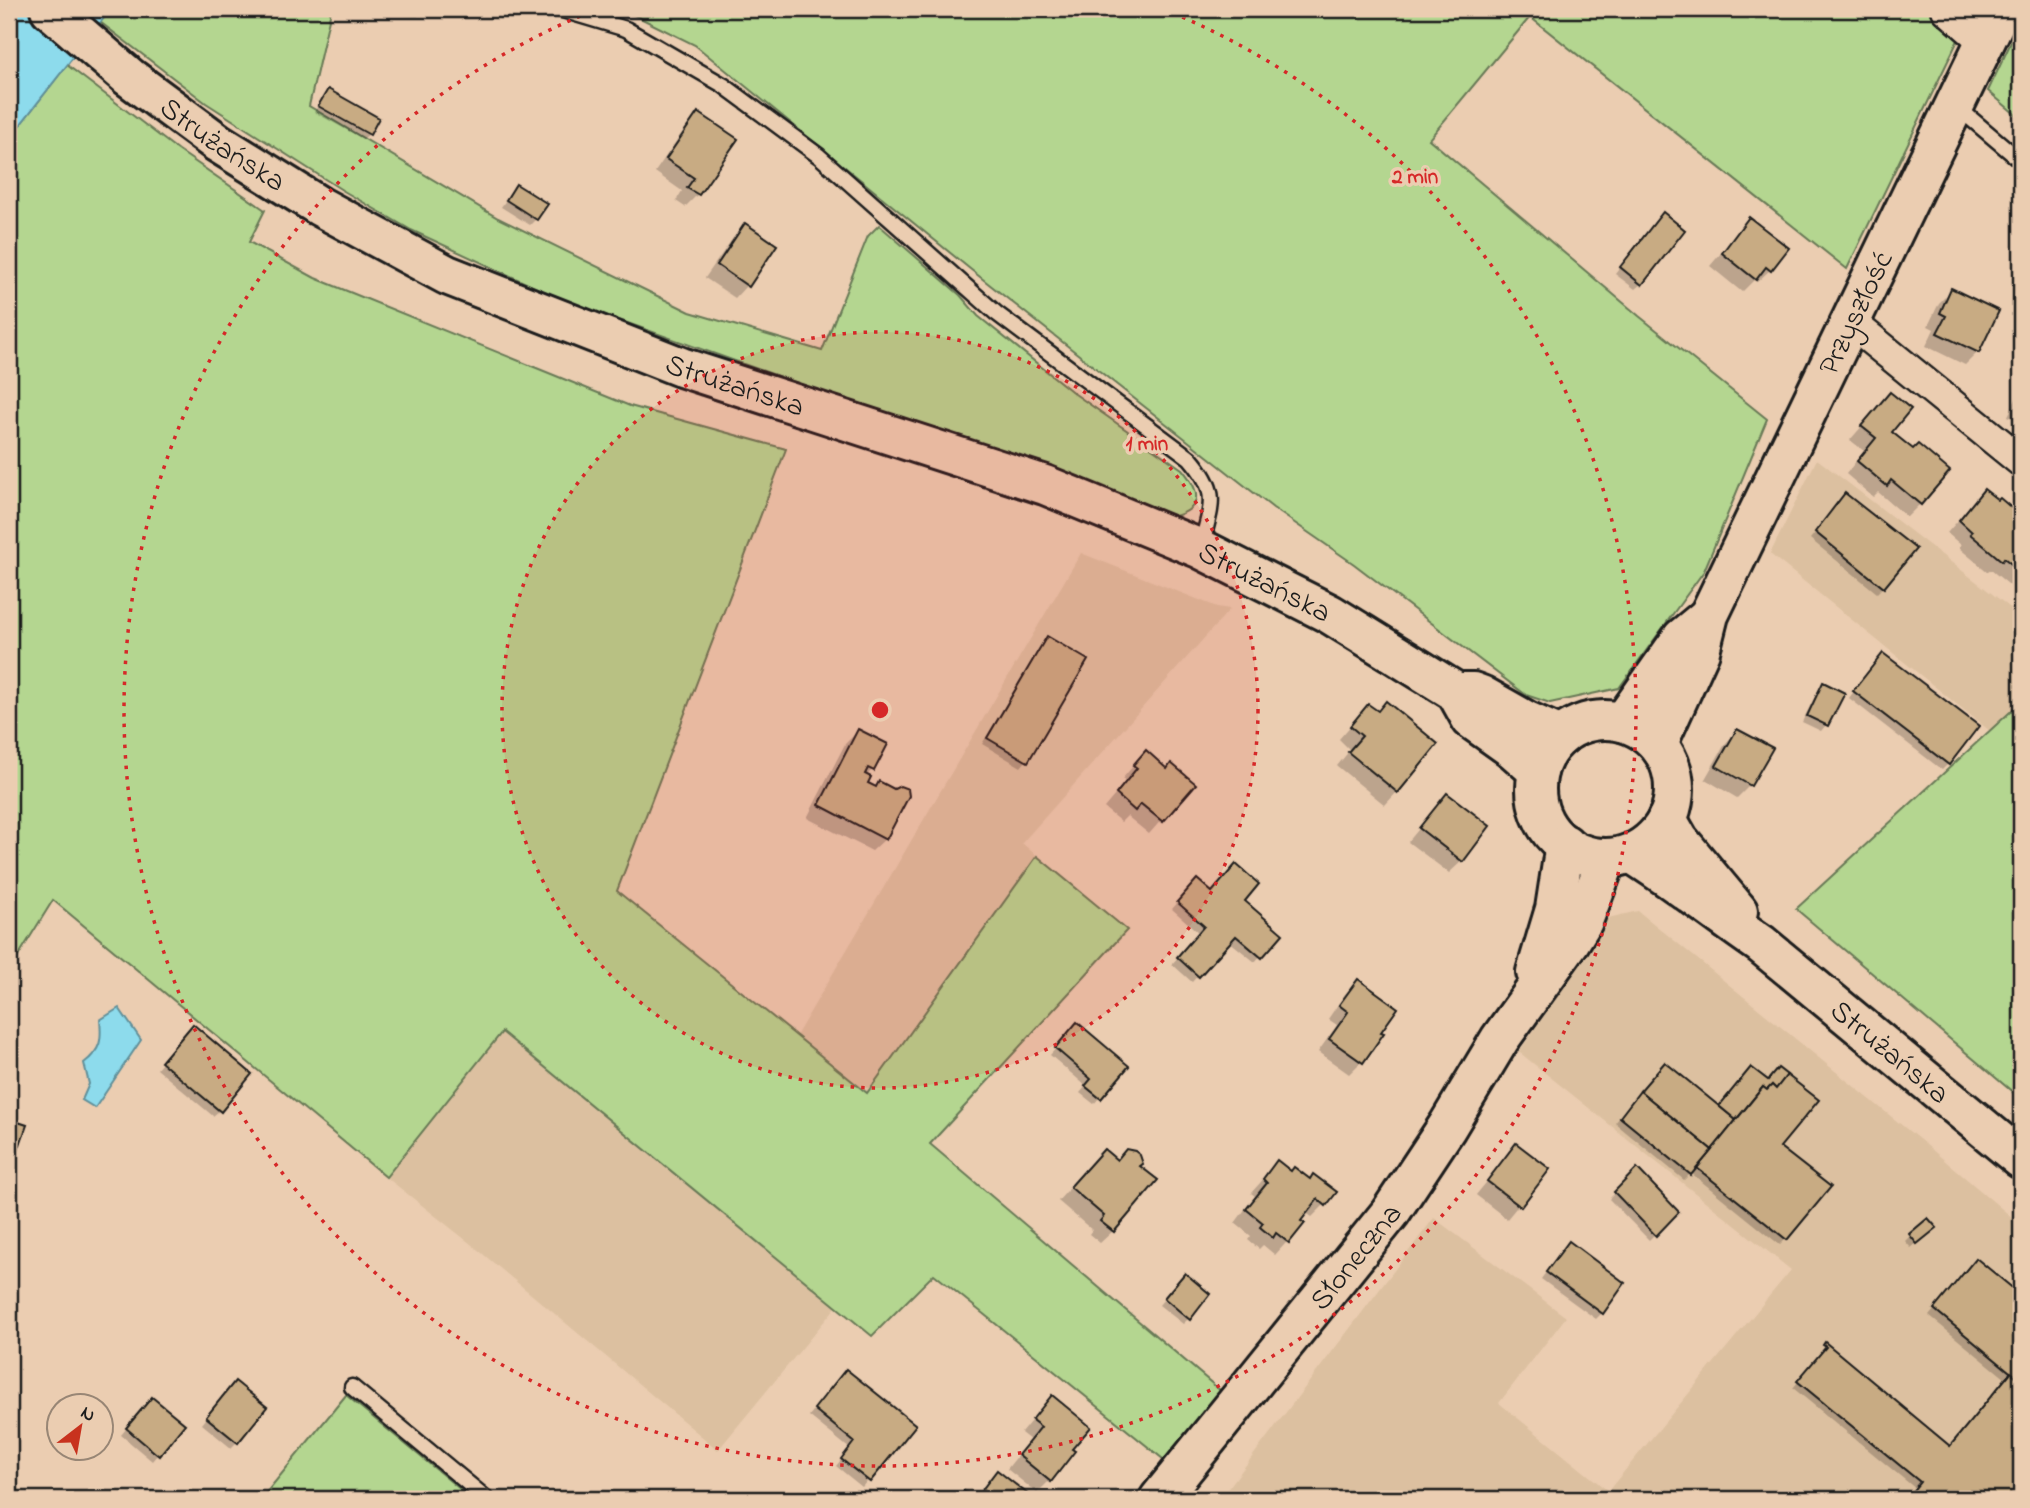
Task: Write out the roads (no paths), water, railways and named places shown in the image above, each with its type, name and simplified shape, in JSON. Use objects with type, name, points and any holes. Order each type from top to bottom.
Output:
[{"type":"main road","name":"Strużańska","points":[[50,9],[129,77],[218,143],[297,192],[447,275],[681,367],[1045,485],[1201,549],[1330,614],[1456,692],[1471,719],[1538,771]]},
{"type":"main road","name":"Przyszłość","points":[[1658,743],[1700,651],[1709,615],[1993,25]]},
{"type":"main road","name":"Przyszłość","points":[[1623,722],[1682,639],[1709,615]]},
{"type":"main road","name":"Strużańska","points":[[1456,692],[1467,691],[1481,695],[1525,720],[1561,736]]},
{"type":"main road","points":[[1602,720],[1623,722],[1642,730],[1658,743],[1669,761],[1674,781],[1667,819],[1657,835],[1642,847],[1619,855],[1583,854],[1565,844],[1550,830],[1540,811],[1535,790],[1538,771],[1548,749],[1561,736],[1580,725],[1602,720]]},
{"type":"main road","name":"Strużańska","points":[[1667,819],[1679,840],[1731,901],[1761,944]]},
{"type":"main road","name":"Słoneczna","points":[[1529,998],[1555,909],[1565,844]]},
{"type":"main road","name":"Strużańska","points":[[1619,855],[1685,888],[1761,944],[2021,1159]]},
{"type":"main road","name":"Słoneczna","points":[[1159,1499],[1390,1213],[1447,1127],[1500,1039],[1559,959],[1619,855]]},
{"type":"street","points":[[1947,9],[1993,25]]},
{"type":"street","points":[[1850,323],[2021,461]]},
{"type":"lane","points":[[559,9],[626,29],[723,85],[819,156],[996,313],[1190,458],[1204,474],[1212,497],[1201,549]]},
{"type":"lane","points":[[1955,105],[2021,161]]},
{"type":"lane","points":[[352,1387],[487,1499]]},
{"type":"water","points":[[9,9],[111,9],[9,139]]},
{"type":"water","points":[[119,1008],[141,1040],[95,1108],[82,1100],[89,1084],[84,1063],[94,1054],[99,1044],[100,1020]]}]
